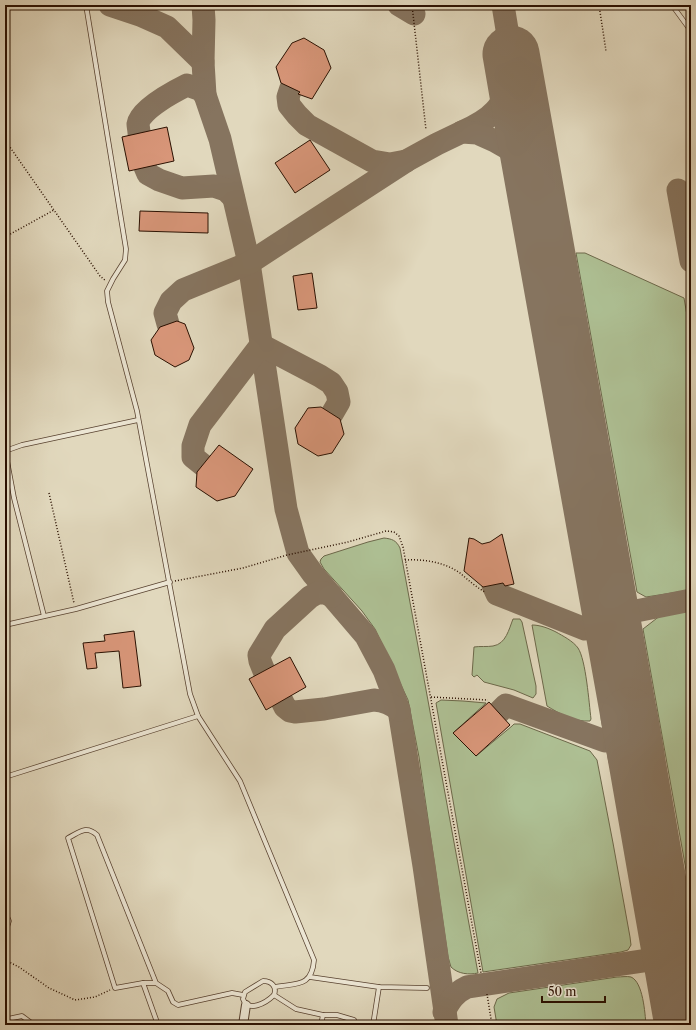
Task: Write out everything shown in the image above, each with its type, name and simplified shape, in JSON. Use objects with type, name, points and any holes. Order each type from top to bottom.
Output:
[{"type":"street","points":[[243,1025],[246,1005]]},
{"type":"lane","points":[[86,5],[126,249],[125,260],[107,291],[108,302],[137,411],[190,694],[198,716],[240,781],[314,960],[313,970],[310,977],[302,983],[275,987]]},
{"type":"lane","points":[[672,5],[691,31]]},
{"type":"lane","points":[[44,616],[14,498],[5,451],[22,445],[138,420]]},
{"type":"lane","points":[[5,625],[76,609],[170,582]]},
{"type":"lane","points":[[5,777],[198,716]]},
{"type":"lane","points":[[156,983],[97,835],[92,830],[86,829],[68,838],[115,988],[143,983],[156,983],[168,991],[173,1002],[178,1005],[232,993],[243,995]]},
{"type":"lane","points":[[5,912],[9,921],[5,932]]},
{"type":"lane","points":[[310,977],[379,987],[427,988]]},
{"type":"lane","points":[[263,981],[270,982],[275,987],[274,995],[257,1006],[246,1005],[243,999],[243,995],[247,989],[263,981]]},
{"type":"lane","points":[[143,983],[158,1025]]},
{"type":"lane","points":[[373,1025],[379,987]]},
{"type":"lane","points":[[274,995],[296,1009],[323,1015],[337,1015],[354,1020]]},
{"type":"lane","points":[[321,1025],[323,1015]]},
{"type":"lane","points":[[5,1022],[8,1019],[22,1016],[34,1025]]},
{"type":"path","points":[[412,5],[426,130]]},
{"type":"path","points":[[598,5],[606,51]]},
{"type":"path","points":[[5,140],[100,276],[110,285]]},
{"type":"path","points":[[5,238],[54,210]]},
{"type":"path","points":[[49,493],[76,609]]},
{"type":"path","points":[[170,582],[242,568],[386,531],[394,532],[399,536],[403,547],[481,973]]},
{"type":"path","points":[[405,560],[439,563],[458,572],[485,592]]},
{"type":"path","points":[[431,697],[488,700]]},
{"type":"path","points":[[5,960],[19,967],[49,988],[75,1000],[95,997],[115,988]]},
{"type":"path","points":[[487,994],[492,1025]]},
{"type":"green space","points":[[576,253],[585,253],[684,298],[691,339],[691,590],[646,597],[637,592]]},
{"type":"green space","points":[[384,538],[394,540],[400,548],[478,973],[460,973],[451,967],[448,957],[419,757],[408,700],[375,629],[362,611],[324,569],[320,562],[324,556]]},
{"type":"green space","points":[[691,609],[691,898],[643,629],[661,615]]},
{"type":"green space","points":[[513,619],[520,619],[522,622],[536,686],[536,694],[533,698],[514,690],[484,682],[477,675],[474,677],[472,675],[474,647],[497,645],[506,636]]},
{"type":"green space","points":[[532,625],[544,627],[556,632],[571,641],[578,648],[585,672],[590,721],[573,719],[562,715],[547,706]]},
{"type":"green space","points":[[441,700],[486,703],[453,733],[476,756],[514,724],[520,724],[590,751],[597,760],[630,937],[631,945],[628,950],[483,972],[436,703]]},
{"type":"green space","points":[[617,977],[631,977],[635,980],[643,998],[646,1025],[497,1025],[494,1007],[497,999],[509,993]]},
{"type":"building","points":[[304,38],[324,50],[331,68],[312,99],[298,94],[300,92],[281,83],[276,67],[292,43]]},
{"type":"building","points":[[167,127],[174,161],[129,171],[122,137]]},
{"type":"building","points":[[310,140],[330,170],[295,193],[275,163]]},
{"type":"building","points":[[140,211],[208,213],[208,233],[139,231]]},
{"type":"building","points":[[312,273],[317,308],[298,310],[293,276]]},
{"type":"building","points":[[177,321],[185,324],[194,348],[189,360],[175,367],[155,355],[151,340],[160,327]]},
{"type":"building","points":[[321,407],[340,419],[344,434],[332,453],[318,456],[298,444],[295,428],[308,408]]},
{"type":"building","points":[[219,445],[253,469],[235,496],[217,501],[196,487],[197,472]]},
{"type":"building","points":[[502,534],[514,584],[505,586],[503,583],[483,587],[464,571],[469,538],[482,544],[490,542]]},
{"type":"building","points":[[134,631],[141,686],[123,688],[119,651],[95,653],[97,668],[87,669],[83,643],[105,641],[104,635]]},
{"type":"building","points":[[290,657],[306,687],[266,710],[249,679]]},
{"type":"building","points":[[489,702],[510,725],[476,756],[453,733]]},
{"type":"taxiway","points":[[110,5],[140,15],[167,27],[203,62]]},
{"type":"taxiway","points":[[203,5],[203,62],[205,95],[220,139],[249,263],[286,509],[298,553],[313,574],[366,636],[384,670],[399,710],[424,866],[447,1025]]},
{"type":"taxiway","points":[[399,5],[414,14]]},
{"type":"taxiway","points":[[503,5],[511,54]]},
{"type":"taxiway","points":[[462,132],[482,122],[495,111],[501,104],[515,76]]},
{"type":"taxiway","points":[[139,133],[138,124],[140,118],[159,101],[187,85],[201,90],[205,95]]},
{"type":"taxiway","points":[[291,88],[288,97],[289,105],[307,125],[372,161],[390,164],[406,161]]},
{"type":"taxiway","points":[[168,324],[165,313],[171,301],[183,290],[249,263],[406,161],[462,132],[477,133],[495,141],[509,149],[531,167]]},
{"type":"taxiway","points":[[145,167],[148,174],[159,180],[182,188],[214,186],[226,190],[233,197]]},
{"type":"taxiway","points":[[678,190],[691,261]]},
{"type":"taxiway","points":[[203,465],[193,457],[193,446],[200,425],[261,345],[331,383],[337,392],[339,402],[332,414]]},
{"type":"taxiway","points":[[493,585],[497,594],[585,629]]},
{"type":"taxiway","points":[[264,671],[259,655],[275,629],[310,597],[317,593],[325,593],[332,596]]},
{"type":"taxiway","points":[[611,616],[691,600]]},
{"type":"taxiway","points":[[282,701],[285,707],[290,711],[295,712],[324,709],[374,700],[388,703],[399,710]]},
{"type":"taxiway","points":[[499,712],[506,705],[605,741]]},
{"type":"taxiway","points":[[649,960],[662,951],[668,938]]},
{"type":"taxiway","points":[[444,1012],[453,997],[467,987],[649,960],[661,963],[674,974],[682,962],[691,956]]},
{"type":"runway","points":[[511,54],[527,143],[636,755],[521,112],[511,54]]},
{"type":"runway","points":[[629,716],[683,1025]]}]
